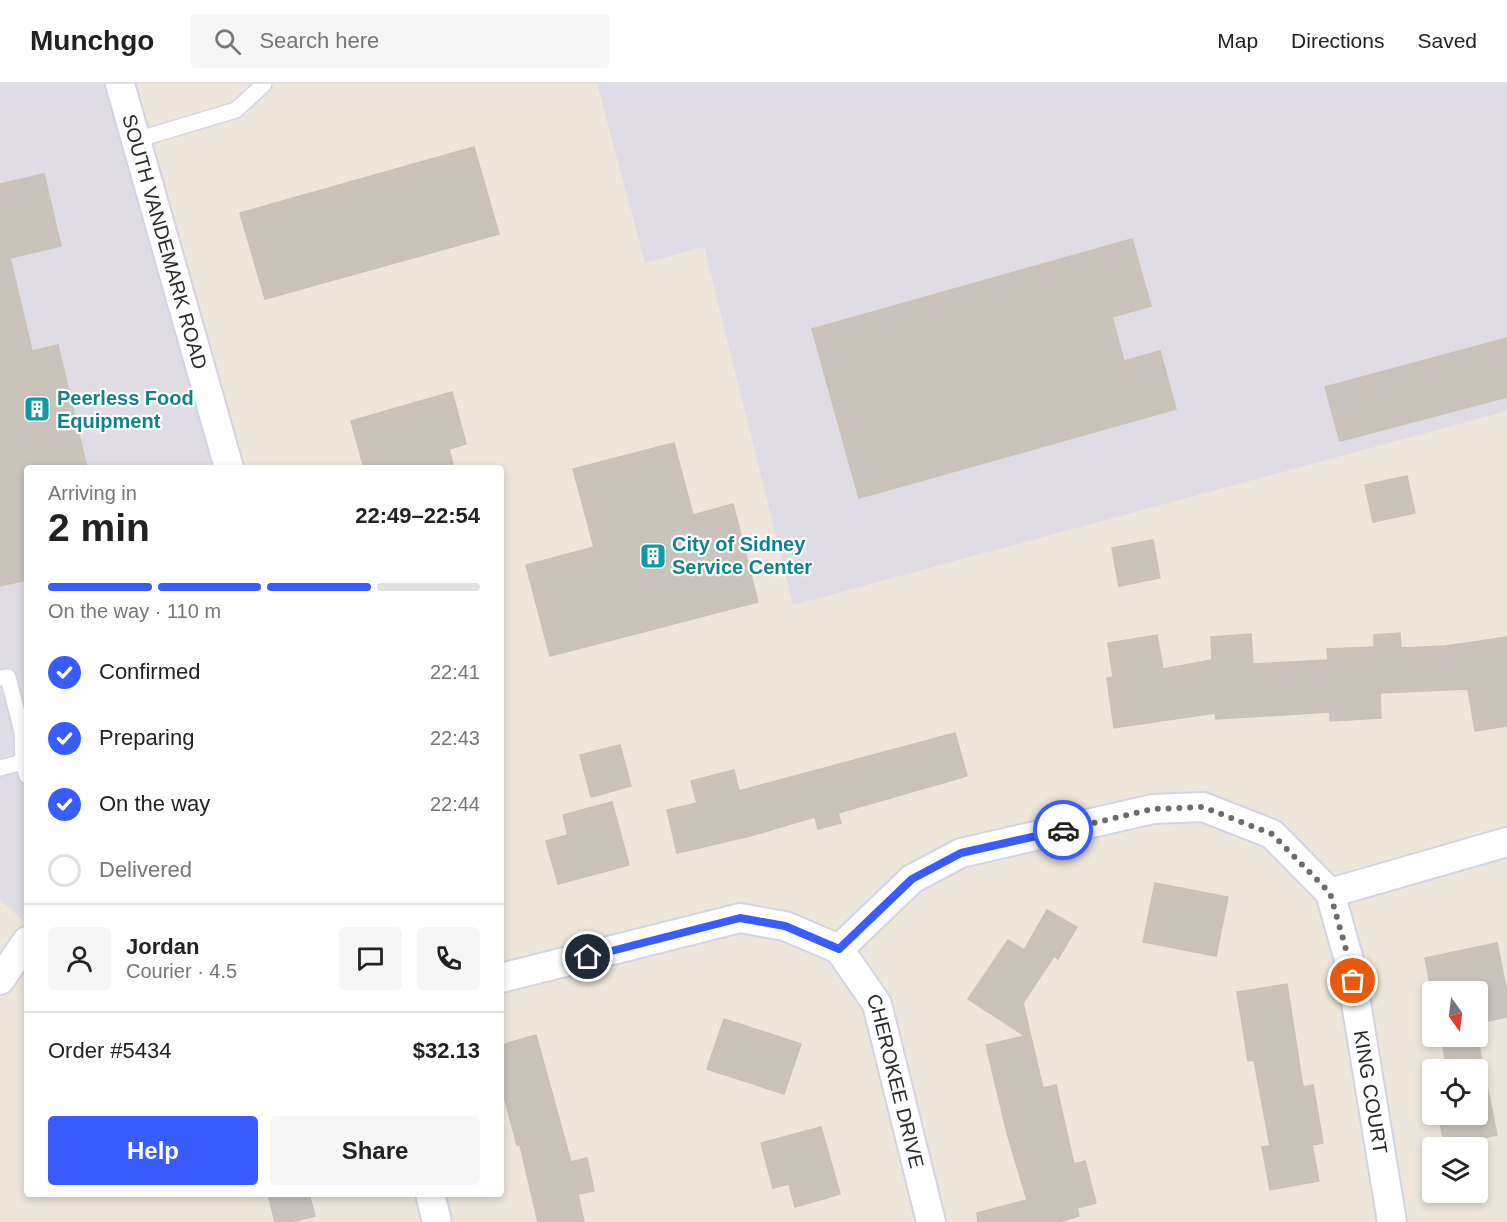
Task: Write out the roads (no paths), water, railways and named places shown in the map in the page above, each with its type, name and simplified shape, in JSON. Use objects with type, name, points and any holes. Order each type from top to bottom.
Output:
[{"type":"street","name":"SOUTH VANDEMARK ROAD","points":[[120,84],[228,465]]},
{"type":"street","points":[[504,977],[740,918],[785,926],[839,949],[912,879],[961,853],[1153,809],[1203,807],[1272,834],[1330,893],[1507,842]]},
{"type":"street","name":"KING COURT","points":[[1330,893],[1349,960],[1392,1222]]},
{"type":"street","points":[[0,981],[24,945]]},
{"type":"street","name":"CHEROKEE DRIVE","points":[[839,949],[877,1004],[931,1222]]},
{"type":"street","points":[[431,1197],[436,1222]]},
{"type":"lane","points":[[136,140],[236,110],[264,84]]},
{"type":"lane","points":[[0,678],[8,676],[22,732],[24,757]]},
{"type":"lane","points":[[0,768],[24,769]]},
{"type":"place","name":"Peerless Food Equipment","points":[[37,409]]},
{"type":"place","name":"City of Sidney Service Center","points":[[653,556]]}]
